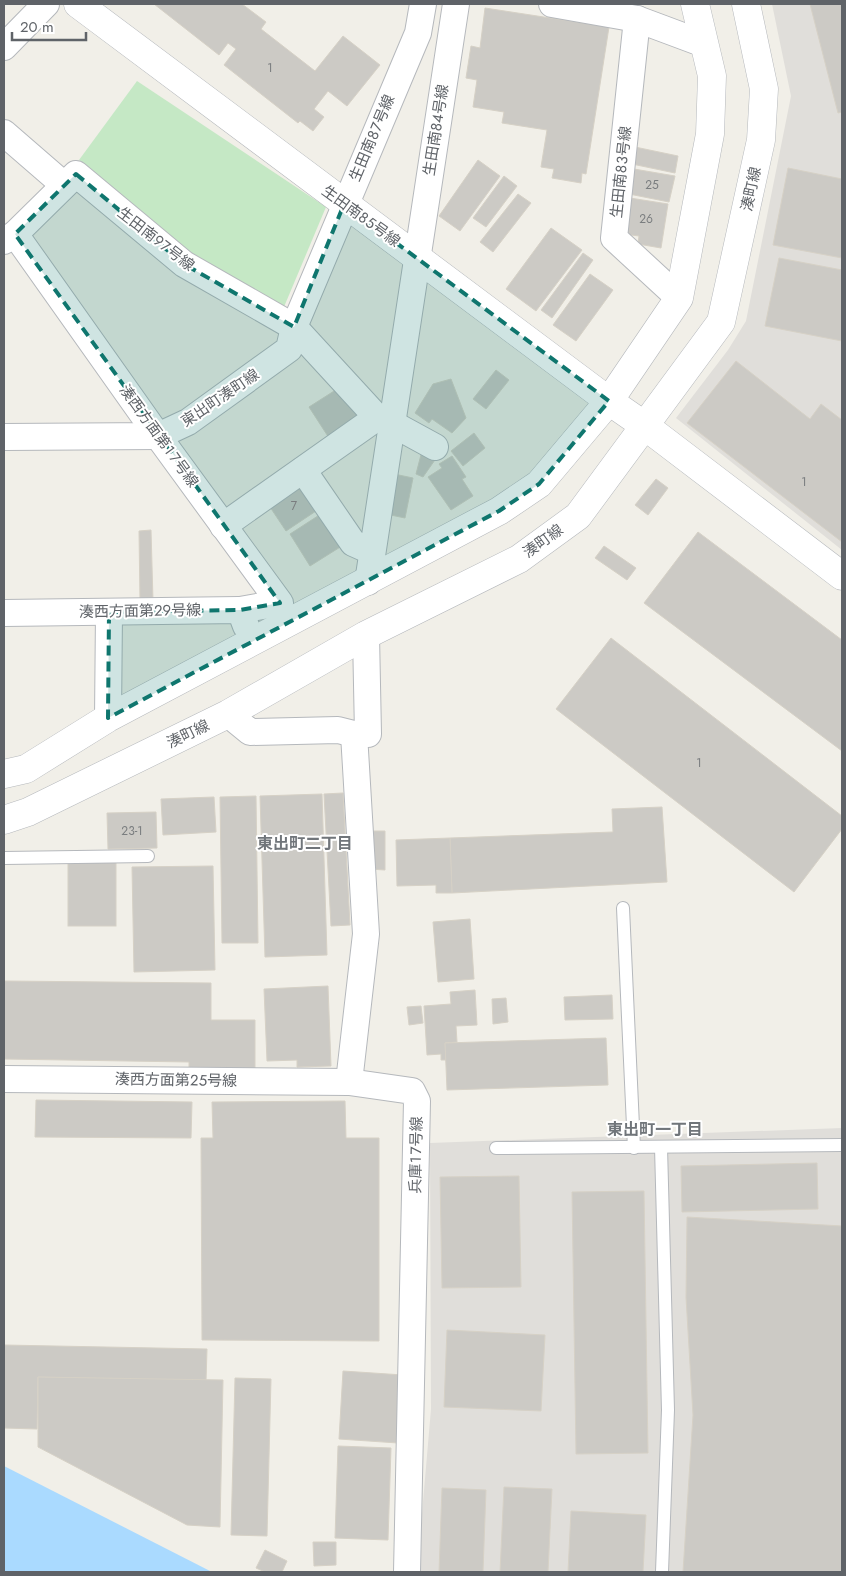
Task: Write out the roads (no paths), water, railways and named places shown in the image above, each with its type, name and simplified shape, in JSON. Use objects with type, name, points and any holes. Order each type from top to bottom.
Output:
[{"type":"street","points":[[4,47],[46,4]]},
{"type":"street","name":"生田南８５号線","points":[[78,4],[344,204],[645,426],[842,576]]},
{"type":"street","name":"生田南８７号線","points":[[294,327],[344,204],[418,33],[423,4]]},
{"type":"street","name":"生田南８４号線","points":[[368,582],[382,418],[416,257],[456,4]]},
{"type":"street","points":[[552,4],[637,19],[704,44]]},
{"type":"street","points":[[4,774],[26,769],[108,718],[499,511],[539,484],[609,401],[679,298],[710,134],[712,76],[695,4]]},
{"type":"street","name":"湊町線","points":[[4,820],[28,812],[228,714],[366,636],[519,559],[578,516],[722,322],[762,140],[764,89],[746,4]]},
{"type":"street","name":"生田南８３号線","points":[[637,19],[614,238],[679,298]]},
{"type":"street","name":"生田南９７号線","points":[[4,133],[184,264],[294,327],[382,418],[435,447]]},
{"type":"street","points":[[10,237],[70,180]]},
{"type":"street","name":"湊西方面第１７号線","points":[[10,237],[280,603],[240,610]]},
{"type":"street","name":"東出町湊町線","points":[[4,437],[158,436],[188,422],[289,349],[294,327]]},
{"type":"street","points":[[223,526],[372,421],[382,418]]},
{"type":"street","points":[[302,470],[352,543],[372,550]]},
{"type":"street","points":[[240,610],[252,643]]},
{"type":"street","name":"湊西方面第２９号線","points":[[4,613],[240,610]]},
{"type":"street","points":[[108,718],[109,612]]},
{"type":"street","points":[[228,714],[250,732],[338,730],[354,734],[368,734],[366,636]]},
{"type":"street","points":[[349,1082],[366,934],[354,734]]},
{"type":"street","name":"湊西方面第２５号線","points":[[4,1078],[349,1082]]},
{"type":"street","name":"兵庫１７号線","points":[[349,1082],[412,1091],[418,1101],[407,1572]]},
{"type":"lane","points":[[4,858],[148,856]]},
{"type":"lane","points":[[622,908],[634,1148]]},
{"type":"lane","points":[[496,1148],[842,1145]]},
{"type":"lane","points":[[661,1147],[668,1410],[662,1572]]},
{"type":"water","points":[[4,1466],[212,1572],[4,1572]]},
{"type":"district","name":"東出町二丁目","points":[[305,843]]},
{"type":"district","name":"東出町一丁目","points":[[655,1129]]}]
